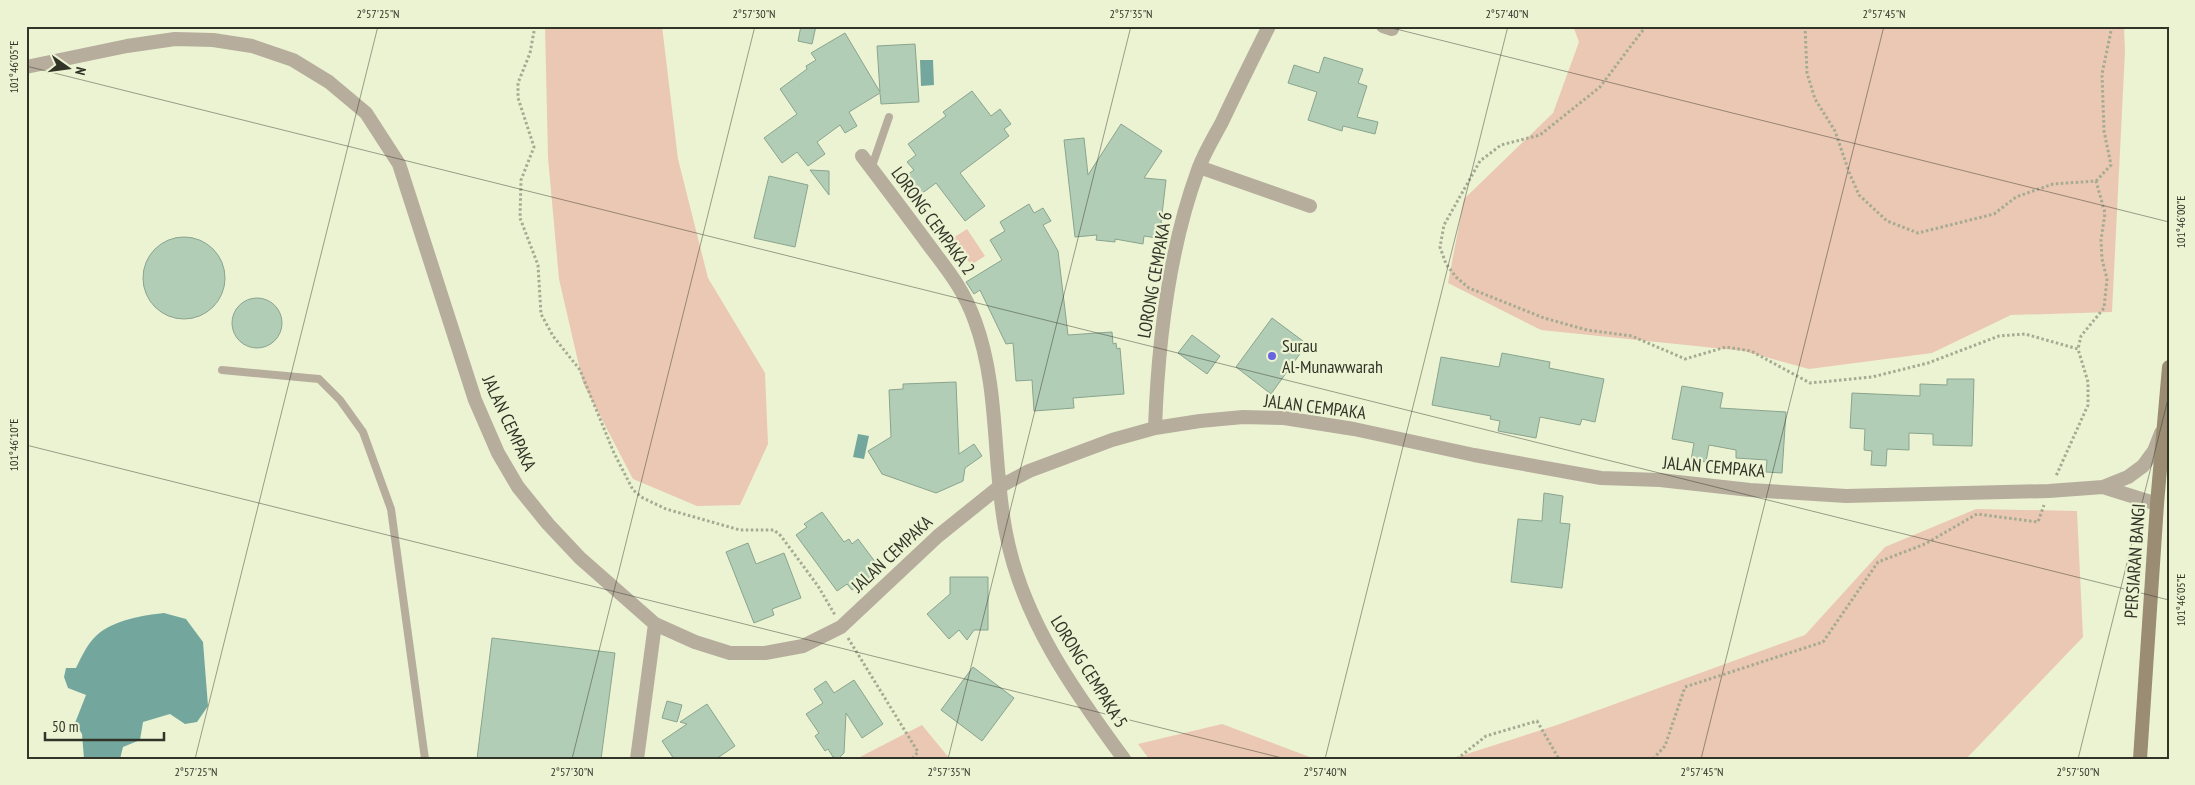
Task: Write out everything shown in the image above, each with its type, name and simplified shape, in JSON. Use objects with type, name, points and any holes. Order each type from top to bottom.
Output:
[{"type":"main road","name":"PERSIARAN BANGI","points":[[2140,759],[2157,504],[2169,367]]},
{"type":"street","name":"LORONG CEMPAKA 6","points":[[1155,428],[1156,390],[1170,276],[1186,205],[1199,167],[1269,26]]},
{"type":"street","name":"JALAN CEMPAKA","points":[[26,67],[146,43],[175,39],[213,40],[252,46],[293,60],[329,82],[366,114],[399,164],[476,400],[498,453],[518,487],[548,524],[600,576],[655,624],[696,642],[730,653],[765,653],[803,646],[841,627],[938,536],[999,487],[1029,471],[1112,440],[1155,428],[1235,418],[1284,418],[1354,429],[1474,455],[1601,478],[1660,480],[1750,490],[1846,496],[2049,491],[2103,487],[2128,476],[2149,460],[2165,421]]},
{"type":"street","name":"LORONG CEMPAKA 2","points":[[862,156],[959,285],[975,321],[984,353],[991,391],[997,441],[999,487]]},
{"type":"street","points":[[1199,167],[1310,206]]},
{"type":"street","name":"LORONG CEMPAKA 5","points":[[999,487],[1006,534],[1018,578],[1032,616],[1056,660],[1124,759]]},
{"type":"street","name":"JALAN CEMPAKA","points":[[2103,487],[2157,504]]},
{"type":"street","points":[[637,759],[655,624]]},
{"type":"lane","points":[[871,169],[889,117]]},
{"type":"lane","points":[[222,370],[319,379],[340,400],[364,432],[391,510],[425,759]]},
{"type":"path","points":[[535,26],[530,53],[518,83],[520,108],[534,146],[521,180],[520,218],[538,265],[541,314],[546,325],[566,355],[580,370],[614,453],[633,490],[643,498],[666,509],[740,530],[774,530],[781,536],[818,586],[918,752],[912,759]]},
{"type":"path","points":[[1646,26],[1600,87],[1540,135],[1501,145],[1480,160],[1444,225],[1440,247],[1446,264],[1456,277],[1469,288],[1544,318],[1587,330],[1632,336],[1685,359],[1726,346],[1751,351],[1810,383],[1872,378],[1928,363],[2000,336],[2025,334],[2078,349]]},
{"type":"path","points":[[1804,26],[1807,73],[1815,99],[1835,131],[1859,195],[1887,221],[1918,233],[1994,214],[2016,197],[2053,184],[2096,181],[2111,165],[2104,131],[2102,74],[2111,31],[2110,26]]},
{"type":"path","points":[[1653,759],[1665,746],[1685,687],[1823,642],[1878,562],[1925,544],[1977,514],[2038,522],[2049,491],[2088,405],[2088,382],[2078,349],[2080,336],[2104,308],[2107,279],[2102,259],[2101,240],[2105,213],[2096,181]]},
{"type":"path","points":[[1457,759],[1486,736],[1537,721],[1559,759]]},
{"type":"shaded area","points":[[545,26],[662,26],[678,159],[708,278],[765,373],[768,444],[740,505],[697,506],[633,479],[583,383],[559,279],[548,158]]},
{"type":"shaded area","points":[[1573,26],[2124,26],[2125,51],[2112,312],[2011,315],[1932,353],[1809,369],[1744,351],[1541,330],[1448,283],[1464,199],[1553,113],[1579,42]]},
{"type":"shaded area","points":[[967,229],[985,256],[971,265],[953,238]]},
{"type":"shaded area","points":[[1976,509],[2077,511],[2083,637],[1966,759],[1451,759],[1557,725],[1805,635],[1885,547]]},
{"type":"shaded area","points":[[1222,724],[1315,759],[1149,759],[1138,744]]},
{"type":"shaded area","points":[[922,725],[950,759],[856,759]]},
{"type":"water","points":[[920,60],[933,60],[934,85],[921,86]]},
{"type":"water","points":[[858,434],[869,436],[864,459],[853,457]]},
{"type":"water","points":[[164,613],[186,619],[203,642],[208,706],[197,722],[185,724],[170,714],[143,722],[140,740],[123,747],[120,759],[84,759],[82,734],[75,723],[86,695],[68,688],[64,677],[66,668],[76,668],[90,642],[104,630],[129,619]]},
{"type":"building","points":[[801,26],[816,26],[812,44],[798,41]]},
{"type":"building","points":[[845,33],[880,92],[877,46],[915,44],[919,102],[881,104],[880,93],[849,112],[857,126],[845,133],[840,125],[817,142],[825,154],[808,166],[797,152],[782,163],[764,138],[797,114],[780,89],[807,69],[806,66],[816,60],[811,53]]},
{"type":"building","points":[[1324,57],[1363,69],[1358,83],[1367,86],[1357,117],[1378,122],[1375,134],[1343,126],[1342,131],[1308,120],[1317,92],[1288,83],[1294,65],[1319,73]]},
{"type":"building","points":[[972,91],[991,116],[1000,109],[1011,124],[1004,129],[1009,136],[960,173],[985,206],[965,221],[936,183],[917,197],[903,178],[914,170],[907,162],[916,155],[908,144],[946,116],[943,112]]},
{"type":"building","points":[[1121,124],[1162,151],[1144,178],[1166,180],[1161,223],[1166,224],[1164,239],[1144,236],[1143,244],[1115,239],[1115,242],[1096,240],[1097,235],[1075,237],[1064,140],[1084,138],[1088,175]]},
{"type":"building","points":[[810,170],[829,171],[829,195]]},
{"type":"building","points":[[769,176],[808,185],[795,247],[754,238]]},
{"type":"building","points":[[1029,204],[1034,213],[1043,208],[1051,221],[1043,225],[1058,251],[1068,335],[1112,332],[1113,344],[1116,343],[1117,349],[1120,348],[1124,394],[1073,398],[1074,408],[1034,411],[1032,380],[1016,381],[1013,343],[1006,344],[980,290],[974,294],[966,282],[1002,260],[990,240],[1005,231],[1000,222]]},
{"type":"building","points":[[184,237],[200,240],[213,249],[222,262],[225,278],[222,294],[213,307],[200,316],[184,319],[168,316],[155,307],[146,294],[143,278],[146,262],[155,249],[168,240]]},
{"type":"building","points":[[252,298],[262,298],[275,305],[282,318],[282,328],[275,341],[262,348],[252,348],[243,344],[236,337],[232,328],[232,318],[236,309],[243,302]]},
{"type":"building","name":"Surau Al-Munawwarah","points":[[1272,318],[1307,344],[1271,394],[1236,367]]},
{"type":"building","points":[[1192,335],[1220,356],[1207,374],[1178,353]]},
{"type":"building","points":[[1502,353],[1550,362],[1549,368],[1604,379],[1595,422],[1582,419],[1580,425],[1540,417],[1536,438],[1498,431],[1500,421],[1490,419],[1491,416],[1432,405],[1441,357],[1499,367]]},
{"type":"building","points":[[1947,379],[1974,379],[1972,446],[1933,445],[1933,434],[1909,433],[1909,450],[1887,449],[1886,466],[1871,465],[1872,451],[1864,450],[1865,429],[1850,428],[1852,393],[1920,396],[1920,384],[1947,385]]},
{"type":"building","points":[[956,382],[959,454],[974,444],[982,456],[965,468],[963,481],[936,493],[882,474],[868,451],[891,437],[889,390],[903,389],[903,384]]},
{"type":"building","points":[[1682,386],[1723,393],[1720,408],[1786,412],[1782,473],[1766,472],[1767,460],[1736,458],[1736,450],[1709,445],[1706,462],[1691,460],[1694,443],[1672,439]]},
{"type":"building","points":[[1544,493],[1563,496],[1560,523],[1570,524],[1562,588],[1511,582],[1518,519],[1542,521]]},
{"type":"building","points":[[822,512],[844,542],[849,539],[852,544],[858,539],[876,563],[869,568],[873,574],[852,590],[847,584],[837,591],[796,535],[807,527],[804,524]]},
{"type":"building","points":[[748,543],[756,564],[784,553],[801,598],[772,609],[774,615],[754,623],[726,552]]},
{"type":"building","points":[[950,577],[988,577],[988,630],[974,630],[967,640],[959,630],[949,639],[927,614],[950,594]]},
{"type":"building","points":[[492,638],[615,653],[601,759],[477,759]]},
{"type":"building","points":[[973,667],[1014,698],[982,741],[941,710]]},
{"type":"building","points":[[854,680],[883,724],[862,738],[846,713],[844,753],[839,758],[833,757],[828,749],[825,751],[815,736],[819,733],[806,714],[823,703],[814,689],[826,681],[834,693]]},
{"type":"building","points":[[667,701],[682,705],[677,722],[662,718]]},
{"type":"building","points":[[707,704],[735,746],[716,759],[674,759],[662,741],[687,724],[680,722]]},
{"type":"place","name":"Surau Al-Munawwarah","points":[[1272,356]]}]
